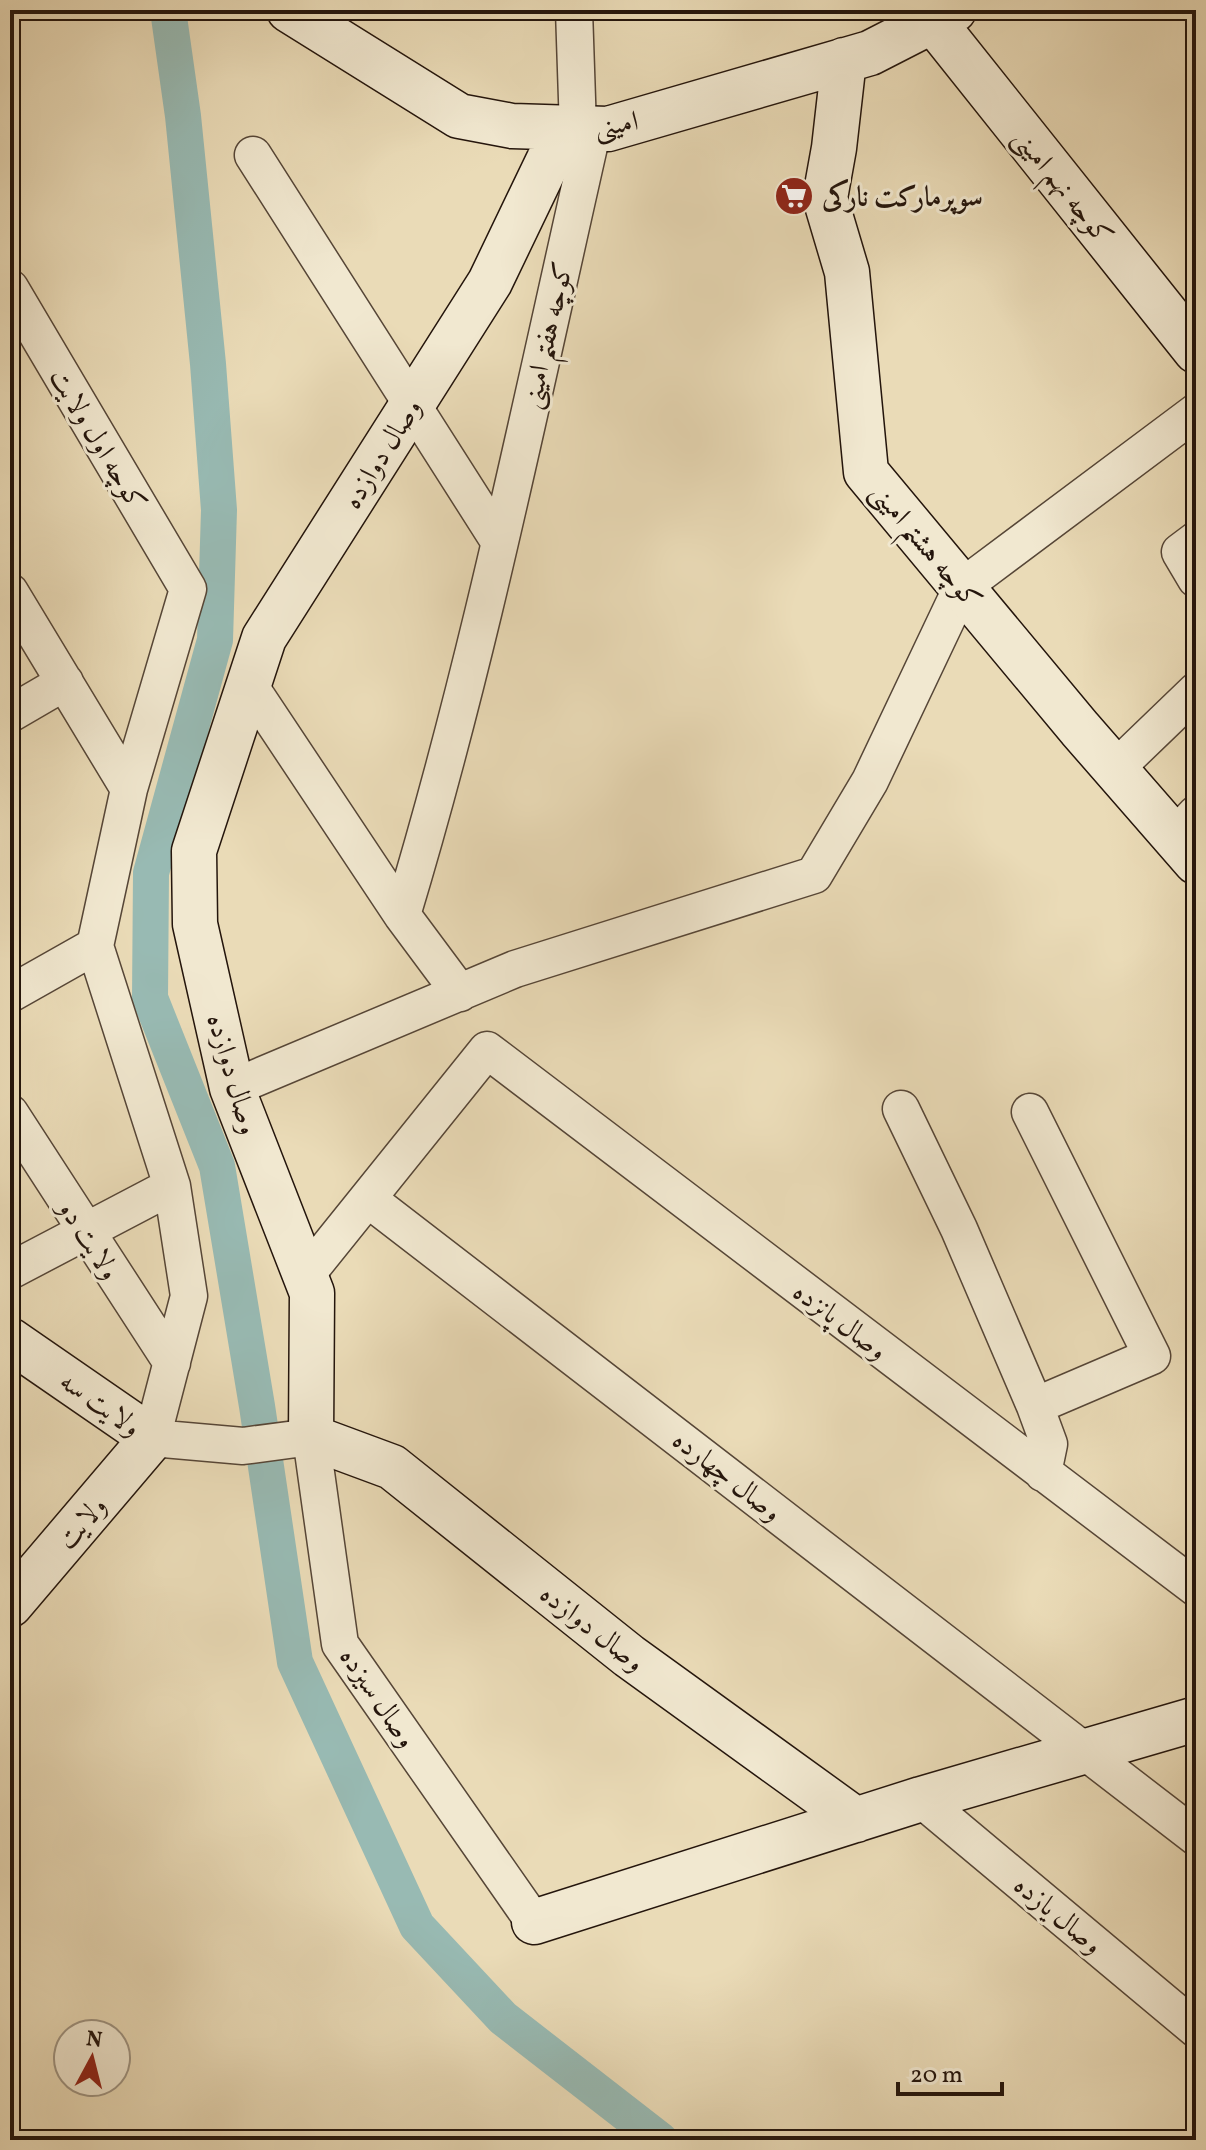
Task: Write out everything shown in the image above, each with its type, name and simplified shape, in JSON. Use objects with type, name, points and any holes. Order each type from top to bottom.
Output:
[{"type":"street","name":"امینی","points":[[289,10],[459,116],[512,126],[578,129],[608,129],[870,53],[944,16]]},
{"type":"street","name":"کوچه هفتم امینی","points":[[402,915],[438,794],[499,541],[578,129],[574,10]]},
{"type":"street","name":"کوچه نهم امینی","points":[[944,16],[1196,351]]},
{"type":"street","name":"کوچه هشتم امینی","points":[[844,60],[825,198],[847,272],[866,472],[1115,769],[1189,838]]},
{"type":"street","name":"وصال دوازده","points":[[578,129],[490,282],[264,638],[194,851],[195,924],[232,1088],[312,1293],[301,1438],[392,1467],[629,1656],[856,1820]]},
{"type":"street","points":[[253,155],[499,541]]},
{"type":"street","name":"کوچه اول ولایت","points":[[10,288],[22,338],[188,589],[129,789]]},
{"type":"street","points":[[232,1088],[515,969],[814,875],[870,781],[962,587],[1196,412]]},
{"type":"street","points":[[1196,540],[1180,552],[1196,579]]},
{"type":"street","points":[[10,592],[129,789],[95,946],[172,1186],[189,1296],[152,1438],[243,1446],[301,1438]]},
{"type":"street","points":[[10,714],[65,682]]},
{"type":"street","points":[[249,685],[402,915],[460,993]]},
{"type":"street","points":[[1115,769],[1196,691]]},
{"type":"street","points":[[10,994],[95,946]]},
{"type":"street","name":"وصال پانزده","points":[[368,1199],[487,1050],[1196,1588]]},
{"type":"street","points":[[901,1109],[959,1229],[1035,1406],[1049,1444],[1043,1473]]},
{"type":"street","points":[[1030,1112],[1152,1356],[1035,1406]]},
{"type":"street","name":"ولایت دو","points":[[10,1113],[172,1363]]},
{"type":"street","points":[[10,1271],[172,1186]]},
{"type":"street","points":[[306,1275],[368,1199]]},
{"type":"street","name":"وصال چهارده","points":[[368,1199],[1196,1837]]},
{"type":"street","name":"ولایت سه","points":[[10,1340],[152,1438]]},
{"type":"street","name":"ولایت","points":[[11,1601],[152,1438]]},
{"type":"street","name":"وصال سیزده","points":[[301,1438],[340,1644],[534,1922]]},
{"type":"street","points":[[534,1922],[921,1799],[1196,1719]]},
{"type":"street","name":"وصال یازده","points":[[921,1799],[1196,2029]]},
{"type":"waterway","points":[[168,10],[183,116],[219,510],[215,640],[151,873],[150,998],[217,1166],[295,1662],[417,1926],[503,2018],[660,2140]]},
{"type":"place","name":"سوپرمارکت نارکی","points":[[794,196]]}]
